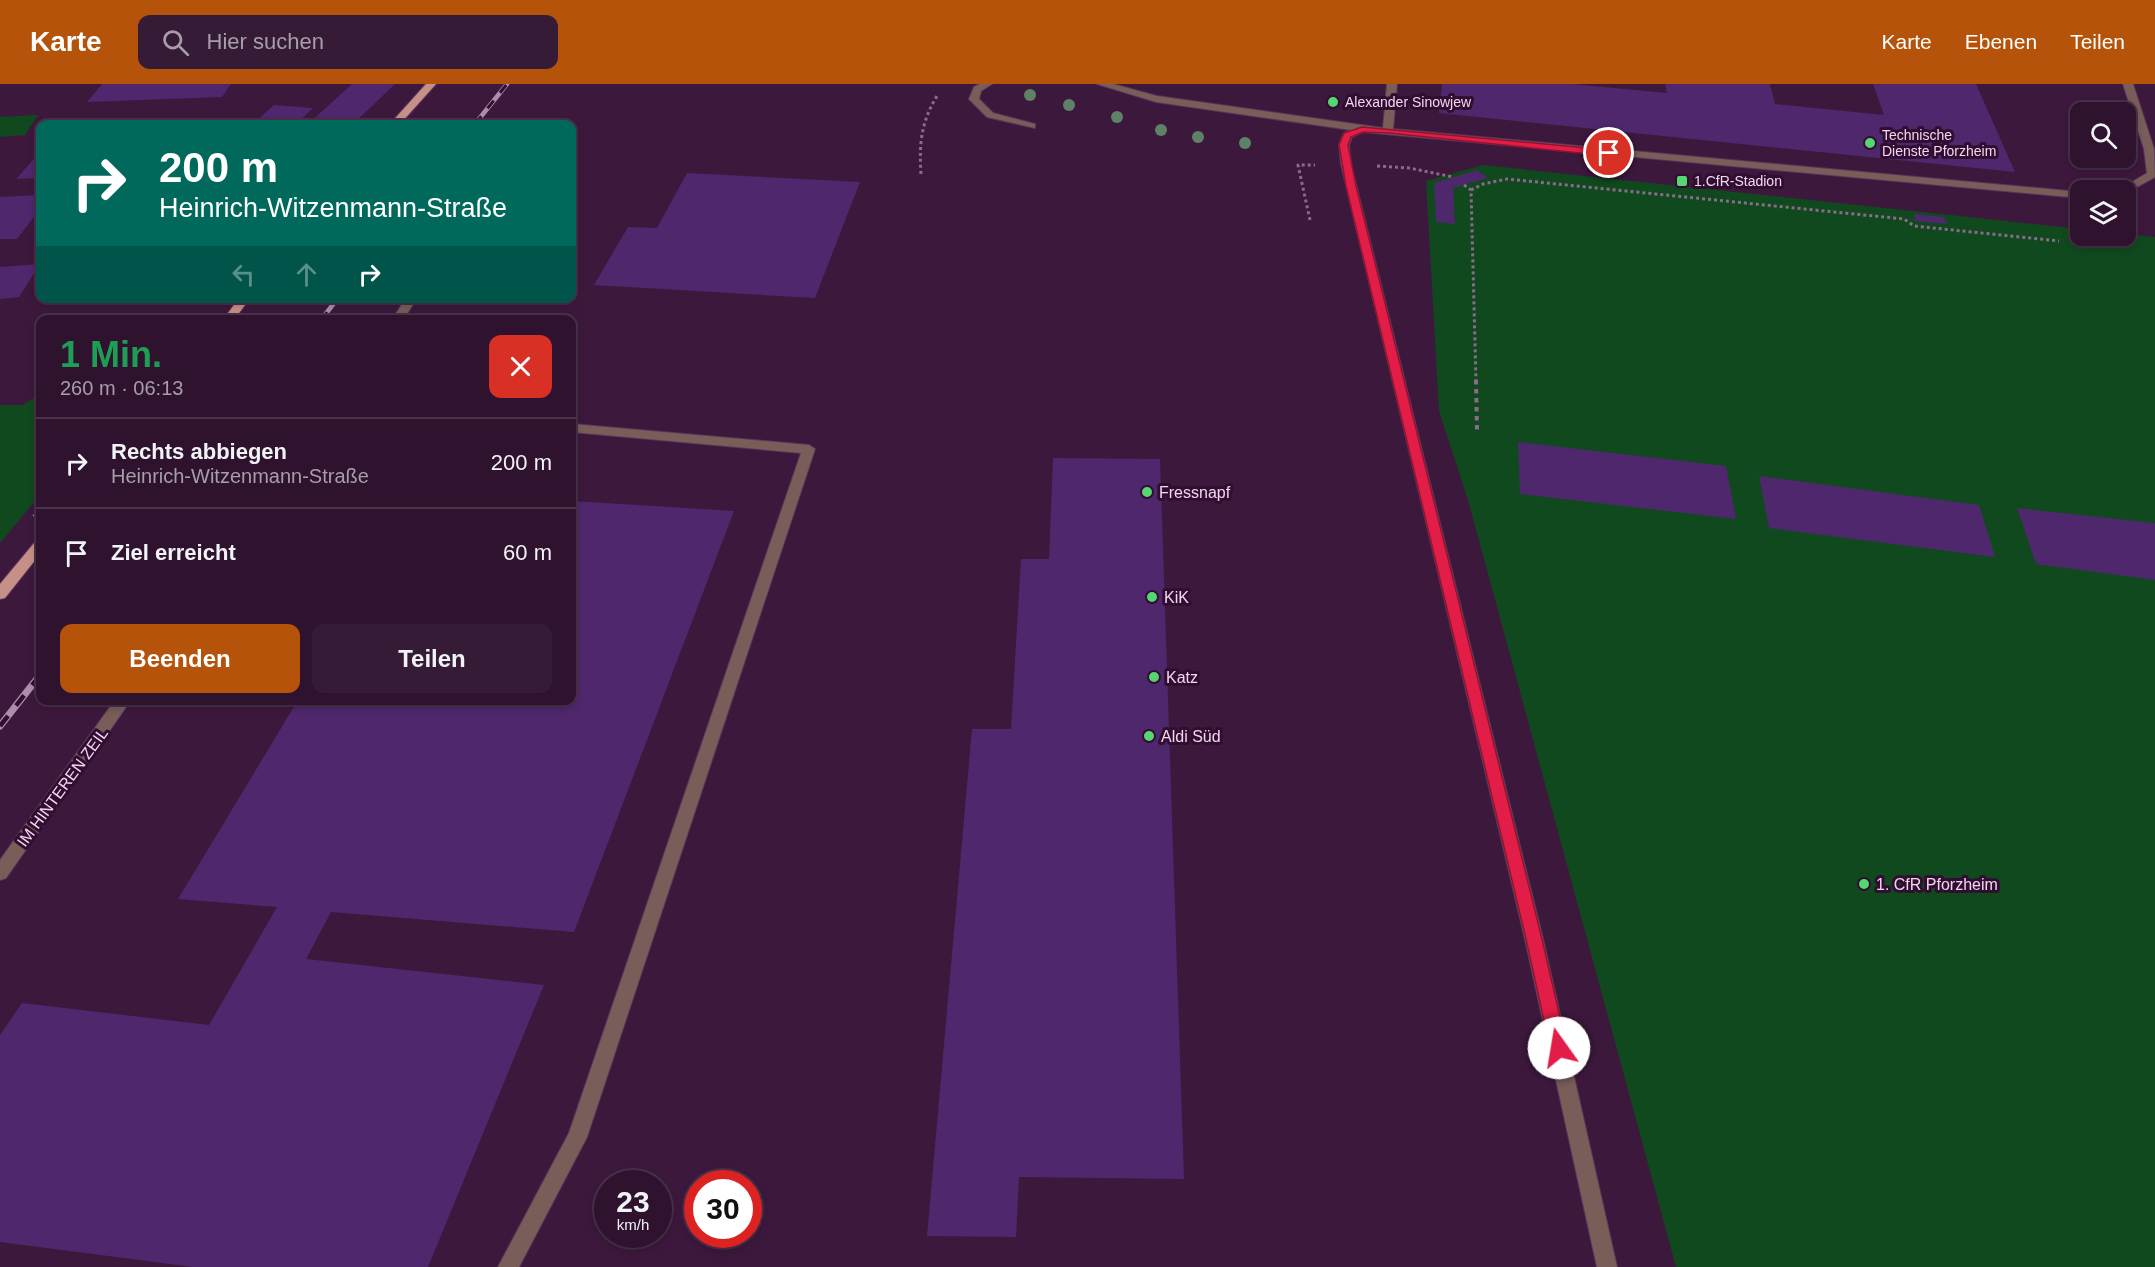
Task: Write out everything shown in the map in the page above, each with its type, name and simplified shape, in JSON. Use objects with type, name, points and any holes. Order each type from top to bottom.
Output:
[{"type":"main road","points":[[399,120],[431,84]]},
{"type":"main road","points":[[232,315],[241,303]]},
{"type":"main road","points":[[0,594],[36,550]]},
{"type":"street","points":[[987,84],[977,89],[974,99],[990,115],[1032,126]]},
{"type":"street","points":[[1102,84],[1156,99],[1362,129],[2070,194]]},
{"type":"street","points":[[1388,130],[1392,84]]},
{"type":"street","points":[[2128,84],[2149,149],[2152,174],[2136,183]]},
{"type":"street","points":[[1362,129],[1348,135],[1344,145],[1346,164],[1534,939],[1607,1267]]},
{"type":"street","points":[[508,1267],[578,1137],[809,449],[576,428]]},
{"type":"street","name":"IM HINTEREN ZEIL","points":[[0,873],[120,705]]},
{"type":"path","points":[[921,174],[918,140],[925,113],[937,96]]},
{"type":"path","points":[[1298,165],[1310,220]]},
{"type":"path","points":[[1471,190],[1483,184],[1507,179],[1904,219],[1914,226],[2059,241]]},
{"type":"path","points":[[1464,185],[1471,190]]},
{"type":"path","points":[[1471,190],[1477,430]]},
{"type":"green space","points":[[38,115],[25,135],[0,137],[0,117]]},
{"type":"green space","name":"1. CfR Pforzheim","points":[[1483,165],[2070,228],[2070,246],[2136,246],[2136,235],[2155,237],[2155,1267],[1676,1267],[1468,500],[1439,411],[1426,181]]},
{"type":"green space","points":[[36,397],[36,500],[0,543],[0,405],[22,405]]},
{"type":"building","points":[[102,84],[231,84],[222,97],[87,102]]},
{"type":"building","points":[[352,84],[395,84],[357,120],[312,120]]},
{"type":"building","name":"Technische Dienste Pforzheim","points":[[1442,84],[1572,84],[1667,93],[1665,84],[1770,84],[1775,104],[1884,115],[1873,84],[1976,84],[2015,172],[1439,113]]},
{"type":"building","points":[[274,105],[313,108],[300,120],[257,120]]},
{"type":"building","points":[[36,156],[36,178],[16,179]]},
{"type":"building","points":[[1477,170],[1488,178],[1453,188],[1455,224],[1436,222],[1434,183]]},
{"type":"building","points":[[687,173],[860,182],[815,298],[594,285],[628,227],[657,228]]},
{"type":"building","points":[[36,195],[36,214],[17,239],[0,239],[0,197]]},
{"type":"building","points":[[1914,214],[1944,217],[1947,224],[1915,221]]},
{"type":"building","points":[[36,264],[36,270],[19,297],[0,299],[0,267]]},
{"type":"building","points":[[1518,442],[1726,466],[1736,519],[1520,494]]},
{"type":"building","points":[[1053,458],[1160,459],[1184,1179],[1019,1177],[1016,1237],[927,1236],[972,729],[1011,729],[1021,559],[1049,559]]},
{"type":"building","points":[[1759,476],[1979,505],[1995,557],[1769,528]]},
{"type":"building","points":[[576,501],[734,511],[574,932],[331,912],[306,959],[544,985],[428,1267],[193,1267],[0,1242],[0,1035],[22,1003],[209,1025],[277,907],[178,899],[295,705],[576,705]]},
{"type":"building","points":[[2017,508],[2155,523],[2155,580],[2036,564]]},
{"type":"railway","points":[[478,120],[507,84]]},
{"type":"railway","points":[[325,315],[334,303]]},
{"type":"railway","points":[[0,726],[36,680]]},
{"type":"place","name":"Alexander Sinowjew","points":[[1333,102]]},
{"type":"place","name":"Technische Dienste Pforzheim","points":[[1870,143]]},
{"type":"place","name":"1.CfR-Stadion","points":[[1682,181]]},
{"type":"place","name":"Fressnapf","points":[[1147,492]]},
{"type":"place","name":"KiK","points":[[1152,597]]},
{"type":"place","name":"Katz","points":[[1154,677]]},
{"type":"place","name":"Aldi Süd","points":[[1149,736]]},
{"type":"place","name":"1. CfR Pforzheim","points":[[1864,884]]},
{"type":"route","points":[[1559,1048],[1351,186],[1344,145],[1348,135],[1362,129],[1609,153]]}]
